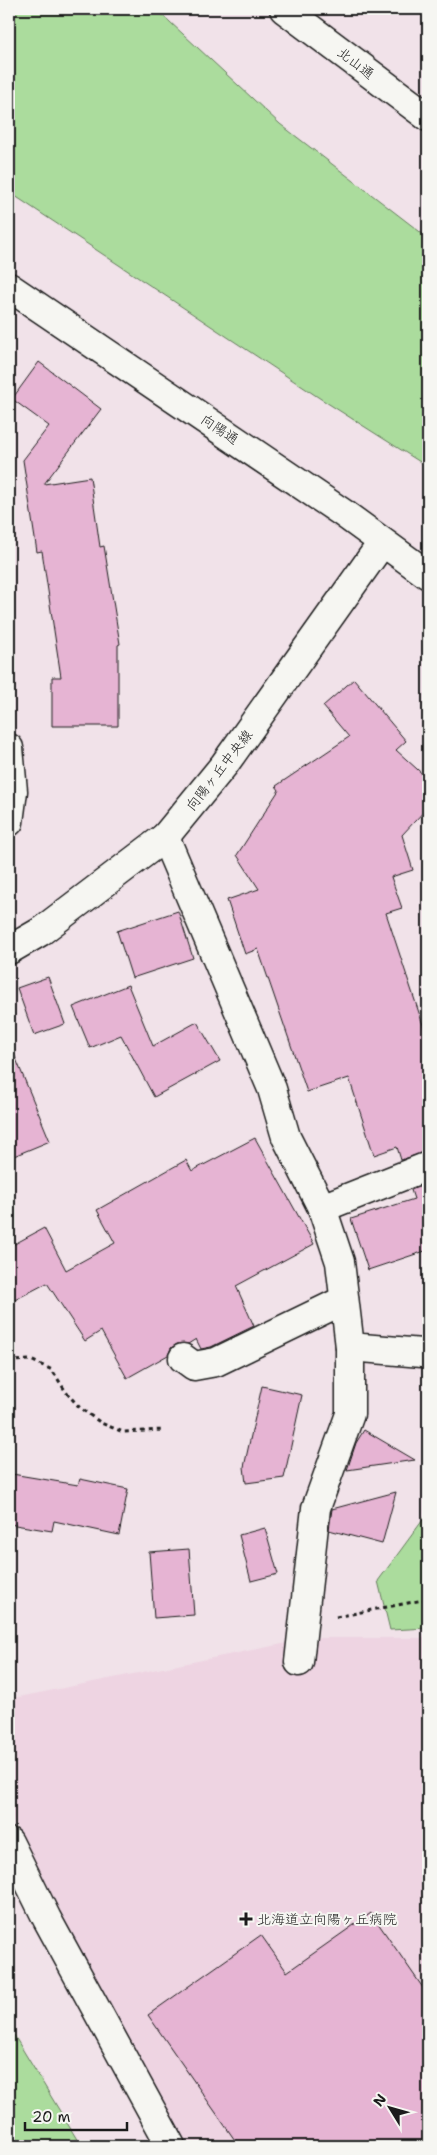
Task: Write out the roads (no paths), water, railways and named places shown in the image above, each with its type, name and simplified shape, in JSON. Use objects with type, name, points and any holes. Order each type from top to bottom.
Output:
[{"type":"street","name":"北山通","points":[[284,9],[428,117]]},
{"type":"street","name":"向陽通","points":[[9,287],[343,513],[428,575]]},
{"type":"street","name":"向陽ヶ丘中央線","points":[[9,950],[40,932],[165,837],[224,765],[382,543]]},
{"type":"street","points":[[9,748],[13,791],[9,822]]},
{"type":"street","points":[[165,837],[272,1089],[286,1137],[322,1208],[340,1262],[350,1347],[350,1414],[316,1508],[299,1662]]},
{"type":"street","points":[[322,1208],[428,1166]]},
{"type":"street","points":[[183,1358],[194,1366],[216,1362],[344,1300]]},
{"type":"street","points":[[350,1347],[422,1354],[428,1351]]},
{"type":"street","points":[[9,1842],[47,1919],[171,2146]]},
{"type":"place","name":"北海道立向陽ヶ丘病院","points":[[246,1919]]}]
